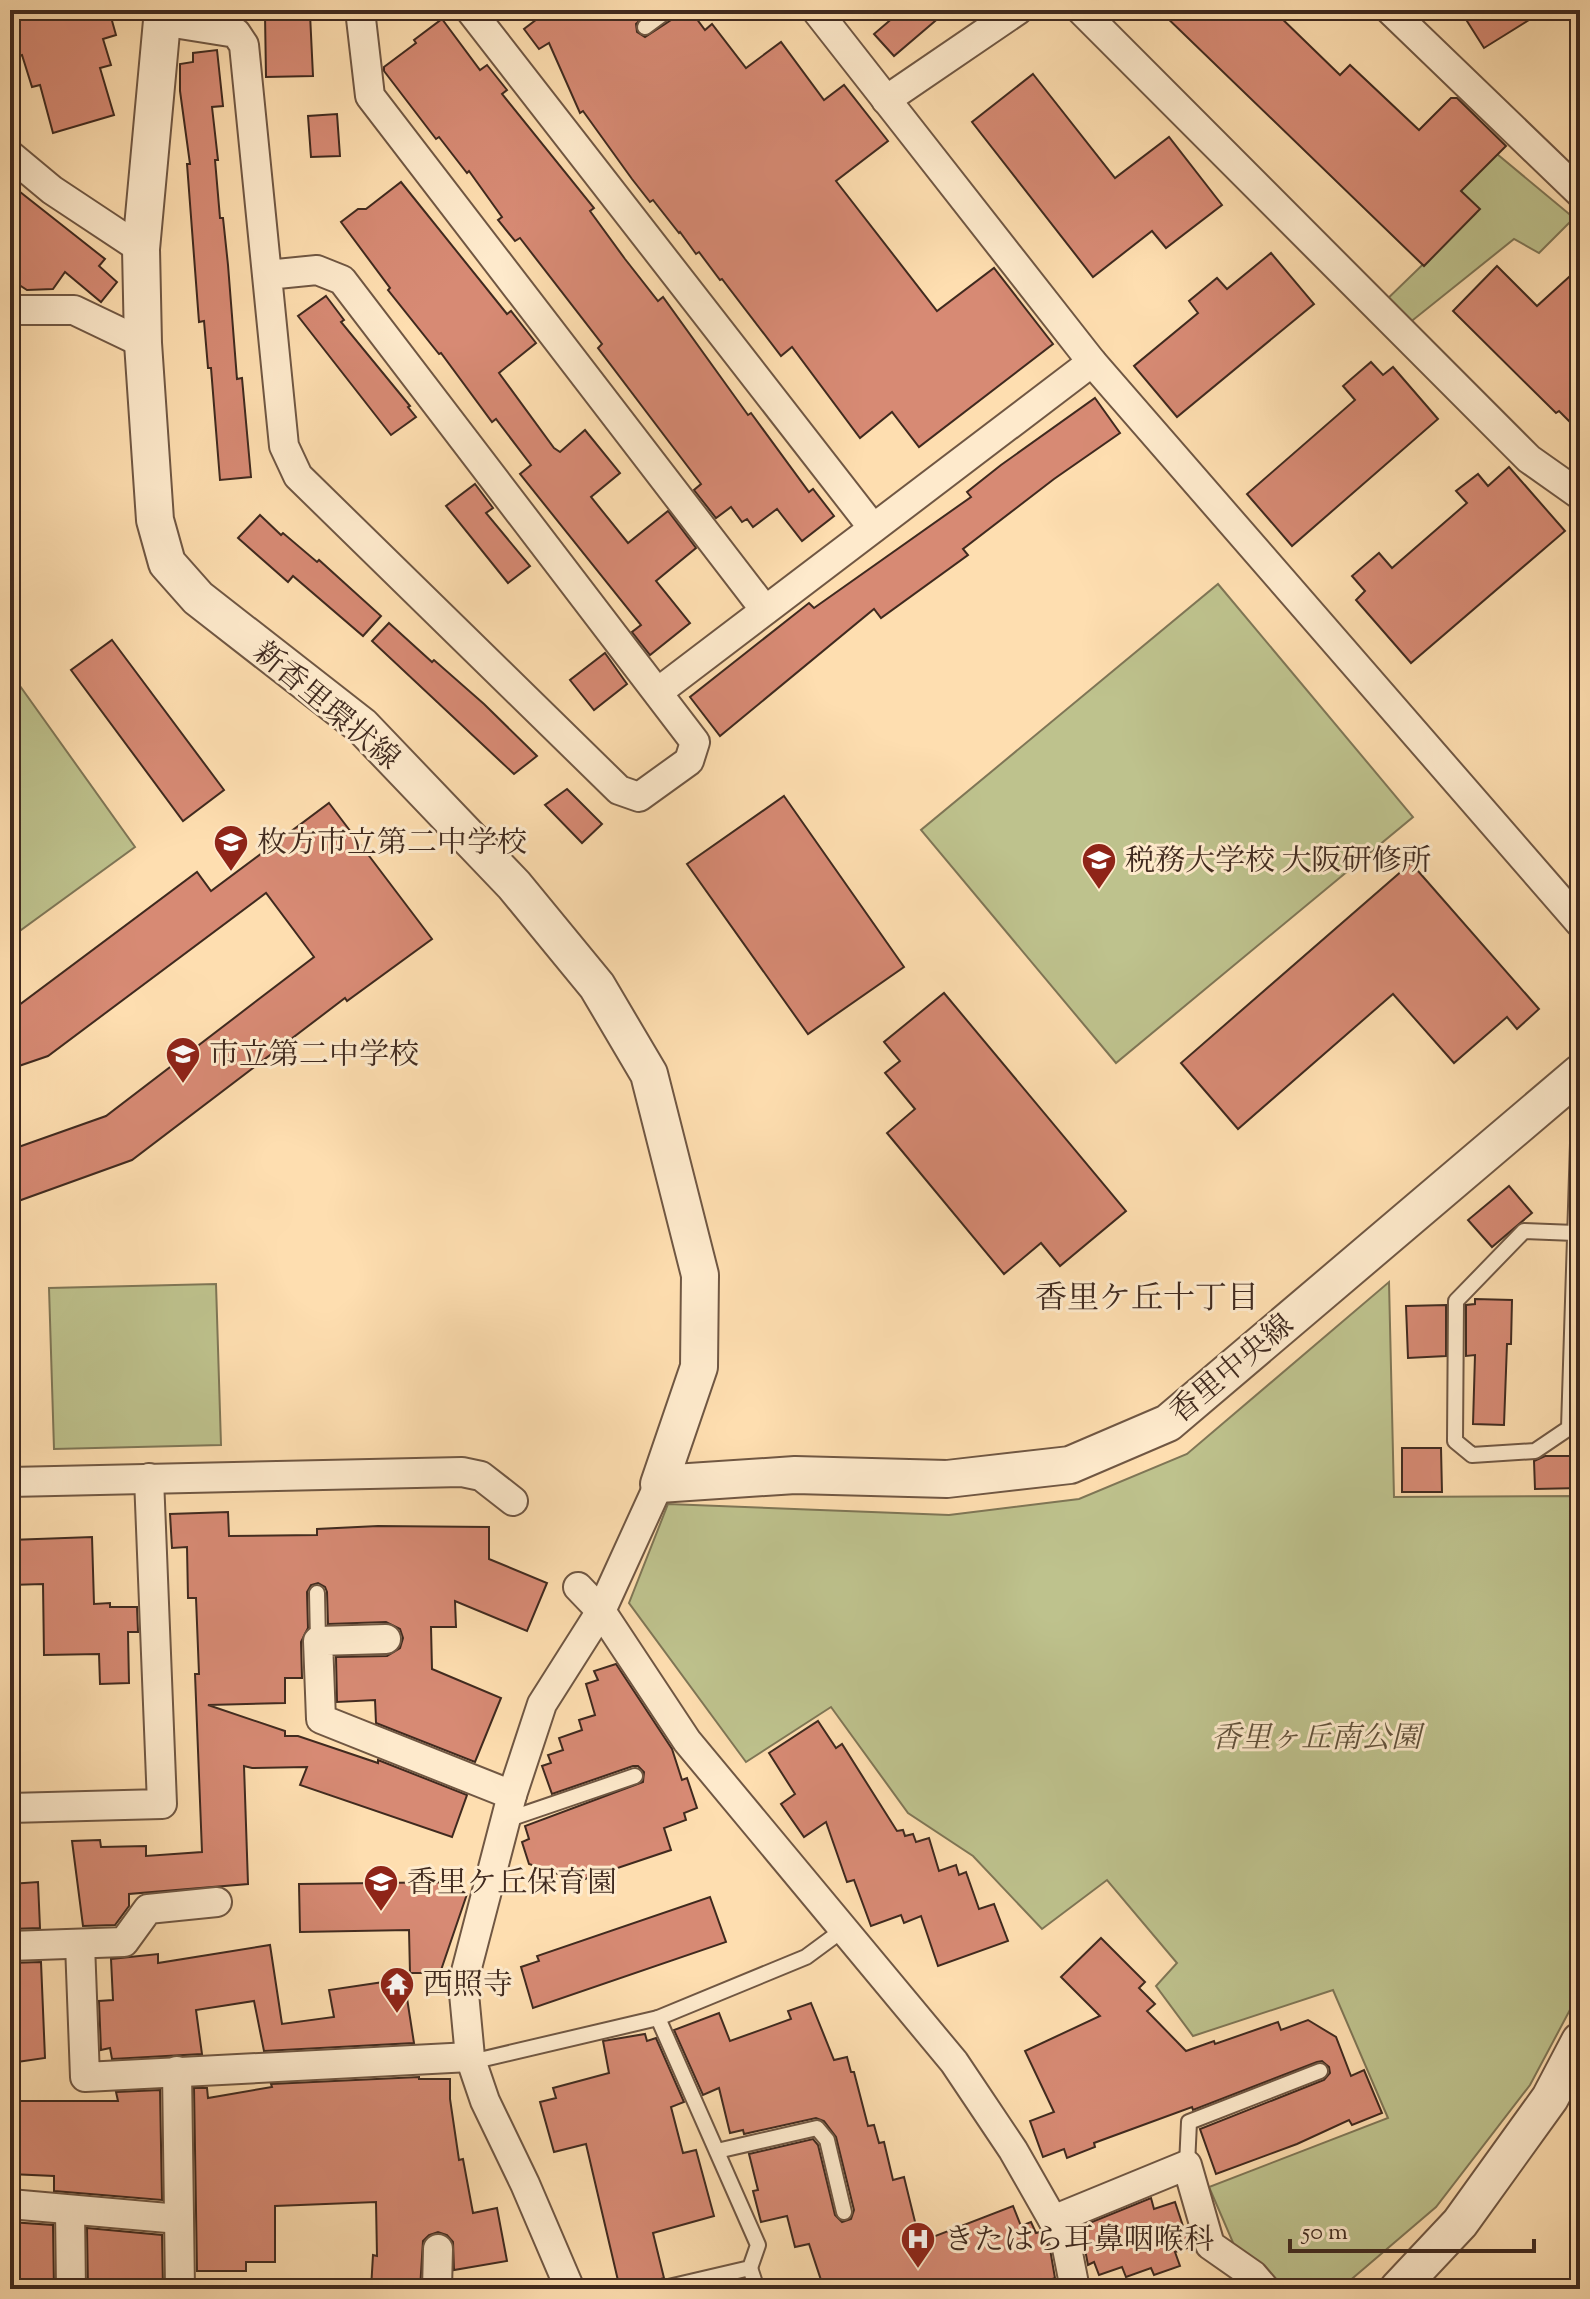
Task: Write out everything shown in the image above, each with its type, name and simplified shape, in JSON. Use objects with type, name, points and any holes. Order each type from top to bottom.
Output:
[{"type":"street","points":[[360,10],[370,96],[765,610]]},
{"type":"street","points":[[470,10],[873,528]]},
{"type":"street","points":[[816,10],[1092,362],[1580,923]]},
{"type":"street","points":[[886,100],[1018,10]]},
{"type":"street","points":[[1081,10],[1529,459],[1580,495]]},
{"type":"street","points":[[1390,10],[1580,193]]},
{"type":"street","points":[[162,16],[236,33],[244,45],[284,446],[298,476],[619,790],[639,797],[689,761],[695,742],[342,280],[317,270],[267,275]]},
{"type":"street","name":"新香里環状線","points":[[162,16],[141,249],[143,343],[155,520],[167,563],[198,598],[362,726],[514,885],[597,986],[649,1074],[700,1275],[699,1367],[659,1484]]},
{"type":"street","points":[[10,155],[52,190],[141,249]]},
{"type":"street","points":[[10,310],[74,310],[143,343]]},
{"type":"street","points":[[658,692],[1092,362]]},
{"type":"street","name":"香里中央線","points":[[659,1484],[795,1475],[947,1479],[1070,1465],[1168,1423],[1580,1073]]},
{"type":"street","points":[[10,1482],[462,1472],[481,1476],[513,1501]]},
{"type":"street","points":[[10,1808],[162,1804],[149,1478]]},
{"type":"street","points":[[570,2289],[485,2101],[470,2059],[463,1983],[509,1808],[542,1704],[601,1611],[659,1484]]},
{"type":"street","points":[[578,1587],[601,1611],[687,1741],[954,2062],[1013,2150],[1066,2243],[1075,2289]]},
{"type":"street","points":[[386,1639],[318,1641],[321,1719],[509,1808]]},
{"type":"street","points":[[10,1946],[124,1942],[148,1909],[217,1902]]},
{"type":"street","points":[[80,1944],[85,2077],[470,2059]]},
{"type":"street","points":[[1398,2289],[1460,2223],[1550,2098],[1580,2041]]},
{"type":"street","points":[[177,2071],[180,2289]]},
{"type":"street","points":[[1053,2220],[1187,2165],[1210,2245],[1253,2275],[1265,2289]]},
{"type":"street","points":[[10,2204],[179,2219]]},
{"type":"street","points":[[70,2211],[71,2289]]},
{"type":"street","points":[[437,2289],[438,2249]]},
{"type":"lane","points":[[645,27],[668,10]]},
{"type":"lane","points":[[1575,1233],[1524,1231],[1456,1301],[1455,1441],[1472,1455],[1535,1451],[1569,1428],[1580,1080]]},
{"type":"lane","points":[[317,1593],[318,1641]]},
{"type":"lane","points":[[509,1808],[635,1776]]},
{"type":"lane","points":[[470,2059],[658,2018],[806,1957],[844,1929]]},
{"type":"lane","points":[[658,2018],[758,2245],[750,2268],[757,2289]]},
{"type":"lane","points":[[1187,2165],[1189,2122],[1320,2071]]},
{"type":"lane","points":[[717,2151],[817,2128],[827,2140],[844,2212]]},
{"type":"lane","points":[[660,2289],[750,2268]]},
{"type":"green space","points":[[1497,154],[1574,218],[1539,253],[1514,239],[1403,328],[1381,305],[1475,214],[1451,195]]},
{"type":"green space","points":[[1218,584],[1413,817],[1116,1063],[921,830]]},
{"type":"green space","points":[[10,672],[135,847],[10,938]]},
{"type":"green space","name":"香里ヶ丘南公園","points":[[1389,1282],[1394,1497],[1580,1496],[1580,1991],[1530,2085],[1436,2207],[1340,2289],[1286,2289],[1234,2245],[1209,2187],[1388,2118],[1333,1990],[1193,2036],[1156,1986],[1177,1963],[1107,1880],[1042,1929],[973,1856],[908,1813],[831,1707],[746,1762],[629,1603],[668,1504],[949,1515],[1079,1499],[1187,1454]]},
{"type":"green space","points":[[216,1284],[221,1445],[54,1449],[49,1288]]},
{"type":"building","points":[[10,10],[109,10],[116,35],[103,39],[111,65],[100,68],[114,115],[53,133],[40,85],[32,87],[22,55],[10,59]]},
{"type":"building","points":[[549,10],[651,10],[636,24],[637,32],[645,37],[674,18],[678,10],[690,10],[705,30],[712,24],[746,68],[781,42],[824,100],[844,85],[888,141],[836,181],[937,311],[994,268],[1053,344],[919,447],[892,412],[860,438],[792,347],[781,356],[722,279],[699,252],[696,254],[653,200],[650,202],[583,111],[580,113],[549,43],[539,49],[524,29]]},
{"type":"building","points":[[902,10],[948,10],[894,56],[874,34]]},
{"type":"building","points":[[1159,10],[1273,10],[1340,75],[1350,65],[1419,130],[1451,98],[1457,98],[1506,146],[1461,191],[1480,209],[1424,266]]},
{"type":"building","points":[[1460,10],[1545,10],[1484,48]]},
{"type":"building","points":[[310,14],[313,76],[266,77],[265,15]]},
{"type":"building","points":[[442,19],[480,70],[487,65],[507,90],[502,94],[594,208],[590,211],[625,259],[658,301],[663,297],[748,415],[751,413],[809,492],[813,489],[834,516],[802,541],[777,509],[753,527],[747,519],[742,522],[731,507],[716,518],[694,490],[701,484],[598,348],[602,344],[520,238],[515,241],[498,220],[502,217],[469,171],[467,173],[439,137],[436,139],[384,71],[384,67],[416,43],[414,40]]},
{"type":"building","points":[[217,50],[223,106],[212,107],[218,160],[215,160],[228,265],[237,379],[242,378],[251,477],[220,480],[211,368],[208,368],[204,321],[199,322],[187,164],[190,164],[180,91],[180,64],[193,62],[193,53]]},
{"type":"building","points":[[1033,74],[1115,178],[1169,137],[1222,205],[1166,248],[1152,231],[1093,277],[972,122]]},
{"type":"building","points":[[337,114],[340,156],[311,157],[308,116]]},
{"type":"building","points":[[401,182],[507,314],[511,311],[536,343],[499,373],[554,448],[560,452],[585,430],[620,473],[591,497],[628,543],[668,511],[696,548],[656,581],[690,623],[650,655],[632,632],[641,625],[520,474],[531,465],[496,419],[492,422],[441,353],[388,290],[390,288],[341,222],[358,209],[366,209]]},
{"type":"building","points":[[10,184],[105,259],[99,266],[117,282],[101,302],[65,272],[53,289],[27,290],[10,279]]},
{"type":"building","points":[[1271,253],[1314,304],[1177,417],[1134,366],[1198,313],[1189,301],[1217,278],[1227,289]]},
{"type":"building","points":[[1497,266],[1537,306],[1580,267],[1580,432],[1559,411],[1556,413],[1453,311]]},
{"type":"building","points":[[326,296],[344,320],[341,322],[416,417],[391,435],[298,316]]},
{"type":"building","points":[[1371,362],[1383,375],[1393,367],[1438,419],[1292,546],[1247,494],[1355,400],[1343,386]]},
{"type":"building","points":[[1095,398],[1120,433],[963,549],[968,555],[881,618],[874,609],[720,736],[690,697],[809,603],[814,608],[971,497],[967,492]]},
{"type":"building","points":[[1509,467],[1565,531],[1411,663],[1356,600],[1365,591],[1352,576],[1379,553],[1392,568],[1467,503],[1456,491],[1478,474],[1488,486]]},
{"type":"building","points":[[475,484],[493,508],[486,513],[530,566],[508,583],[446,506]]},
{"type":"building","points":[[260,515],[281,535],[283,533],[317,562],[319,560],[381,616],[363,636],[293,576],[288,582],[238,538]]},
{"type":"building","points":[[389,623],[484,704],[537,756],[514,774],[372,641]]},
{"type":"building","points":[[112,640],[224,790],[183,821],[71,670]]},
{"type":"building","points":[[605,653],[627,684],[594,710],[570,680]]},
{"type":"building","points":[[567,789],[602,824],[582,843],[545,805]]},
{"type":"building","points":[[784,796],[904,967],[808,1034],[687,864]]},
{"type":"building","points":[[329,803],[432,939],[347,1001],[345,998],[132,1160],[10,1204],[10,1150],[106,1116],[314,957],[266,893],[48,1056],[10,1069],[10,1008],[19,1005],[197,872],[211,891]]},
{"type":"building","points":[[1411,863],[1539,1009],[1517,1029],[1507,1017],[1454,1063],[1393,994],[1238,1129],[1181,1063]]},
{"type":"building","points":[[944,993],[1126,1211],[1060,1266],[1041,1243],[1004,1274],[887,1133],[915,1109],[885,1073],[900,1061],[884,1042]]},
{"type":"building","points":[[1509,1186],[1532,1213],[1492,1247],[1468,1220]]},
{"type":"building","points":[[1475,1299],[1512,1300],[1504,1425],[1473,1424],[1475,1355],[1466,1356],[1466,1305],[1475,1304]]},
{"type":"building","points":[[1446,1305],[1446,1356],[1408,1358],[1406,1306]]},
{"type":"building","points":[[1402,1448],[1441,1448],[1442,1492],[1402,1492]]},
{"type":"building","points":[[1545,1456],[1580,1456],[1580,1488],[1535,1489],[1534,1461]]},
{"type":"building","points":[[228,1512],[229,1536],[317,1535],[317,1529],[378,1526],[489,1527],[489,1559],[547,1583],[527,1631],[455,1601],[456,1627],[431,1627],[432,1669],[501,1698],[475,1762],[376,1723],[375,1700],[337,1702],[336,1657],[387,1656],[400,1648],[403,1638],[400,1629],[386,1622],[328,1624],[327,1592],[318,1583],[311,1585],[307,1592],[308,1628],[301,1642],[302,1678],[285,1678],[285,1703],[208,1705],[285,1731],[285,1736],[298,1736],[378,1763],[378,1760],[467,1795],[452,1837],[300,1785],[307,1767],[244,1766],[248,1884],[129,1894],[129,1906],[115,1925],[83,1926],[72,1841],[100,1840],[101,1847],[146,1846],[146,1856],[202,1852],[195,1674],[199,1674],[196,1598],[188,1598],[187,1547],[172,1548],[170,1514]]},
{"type":"building","points":[[92,1537],[94,1604],[137,1607],[138,1632],[128,1632],[129,1683],[100,1684],[99,1654],[44,1655],[43,1584],[10,1585],[10,1540]]},
{"type":"building","points":[[616,1664],[672,1749],[682,1780],[687,1778],[697,1808],[684,1813],[686,1820],[664,1828],[671,1850],[579,1881],[552,1872],[551,1868],[547,1870],[529,1864],[522,1842],[529,1839],[525,1826],[643,1782],[644,1772],[633,1766],[552,1794],[542,1766],[551,1763],[548,1755],[563,1750],[559,1738],[582,1730],[579,1720],[595,1715],[586,1684],[598,1680],[594,1671]]},
{"type":"building","points":[[818,1721],[836,1748],[842,1744],[897,1831],[903,1830],[905,1836],[913,1834],[916,1842],[929,1838],[939,1871],[956,1865],[959,1875],[966,1872],[979,1909],[994,1904],[1008,1941],[938,1966],[921,1916],[904,1923],[901,1915],[871,1926],[854,1880],[847,1882],[826,1822],[804,1837],[781,1804],[795,1794],[769,1753]]},
{"type":"building","points":[[38,1882],[40,1928],[10,1929],[10,1884]]},
{"type":"building","points":[[459,1882],[459,1894],[467,1894],[440,1973],[410,1973],[409,1930],[300,1932],[299,1884]]},
{"type":"building","points":[[710,1897],[726,1942],[533,2008],[521,1967],[539,1961],[537,1956]]},
{"type":"building","points":[[1101,1938],[1145,1982],[1139,1988],[1155,2004],[1147,2011],[1186,2051],[1278,2022],[1281,2030],[1308,2020],[1336,2037],[1351,2076],[1364,2070],[1382,2113],[1352,2125],[1349,2120],[1297,2144],[1216,2174],[1200,2129],[1324,2080],[1330,2073],[1329,2067],[1322,2061],[1193,2110],[1192,2107],[1094,2143],[1095,2147],[1067,2158],[1064,2149],[1043,2157],[1030,2121],[1054,2112],[1025,2051],[1100,2016],[1061,1977]]},
{"type":"building","points":[[270,1945],[282,2024],[334,2017],[329,1990],[404,1979],[414,2043],[264,2051],[254,2001],[196,2010],[202,2054],[112,2059],[110,2048],[101,2050],[99,2001],[113,2000],[111,1959],[158,1954],[158,1963]]},
{"type":"building","points":[[41,1962],[45,2058],[10,2063],[10,1963]]},
{"type":"building","points":[[811,2003],[834,2060],[847,2057],[851,2072],[854,2072],[868,2126],[874,2125],[879,2143],[884,2142],[893,2180],[904,2177],[920,2242],[1013,2206],[1021,2226],[1031,2222],[1050,2249],[1055,2278],[1027,2289],[824,2289],[809,2244],[795,2247],[787,2216],[761,2222],[753,2191],[758,2190],[749,2154],[813,2139],[818,2145],[835,2215],[842,2222],[851,2219],[854,2210],[836,2137],[824,2121],[816,2118],[744,2134],[743,2130],[730,2133],[719,2088],[703,2095],[674,2030],[719,2013],[730,2041],[791,2019],[788,2011]]},
{"type":"building","points":[[645,2034],[647,2041],[656,2038],[684,2102],[671,2107],[683,2153],[696,2150],[714,2216],[653,2233],[664,2278],[654,2281],[650,2289],[620,2289],[586,2144],[554,2152],[540,2102],[556,2098],[553,2088],[609,2073],[603,2041]]},
{"type":"building","points":[[419,2077],[450,2079],[459,2160],[463,2159],[473,2213],[497,2208],[507,2261],[454,2270],[453,2242],[447,2235],[438,2232],[423,2241],[420,2289],[371,2289],[373,2255],[377,2256],[376,2202],[275,2206],[275,2262],[246,2262],[246,2271],[197,2271],[194,2088],[207,2088],[208,2098],[272,2087],[271,2084]]},
{"type":"building","points":[[160,2090],[162,2200],[54,2191],[54,2176],[10,2174],[10,2101],[118,2101],[116,2092]]},
{"type":"building","points":[[1151,2198],[1154,2209],[1175,2202],[1190,2247],[1175,2252],[1180,2266],[1154,2275],[1151,2268],[1126,2277],[1122,2267],[1099,2275],[1094,2262],[1088,2265],[1083,2239],[1077,2228]]},
{"type":"building","points":[[10,2222],[53,2225],[54,2289],[10,2289]]},
{"type":"building","points":[[87,2228],[162,2235],[163,2289],[88,2289]]},
{"type":"place","name":"枚方市立第二中学校","points":[[231,873]]},
{"type":"place","name":"税務大学校 大阪研修所","points":[[1099,891]]},
{"type":"place","name":"市立第二中学校","points":[[183,1085]]},
{"type":"place","name":"香里ケ丘保育園","points":[[381,1913]]},
{"type":"place","name":"西照寺","points":[[397,2015]]},
{"type":"place","name":"きたはら耳鼻咽喉科","points":[[918,2270]]},
{"type":"district","name":"香里ケ丘十丁目","points":[[1147,1297]]}]
